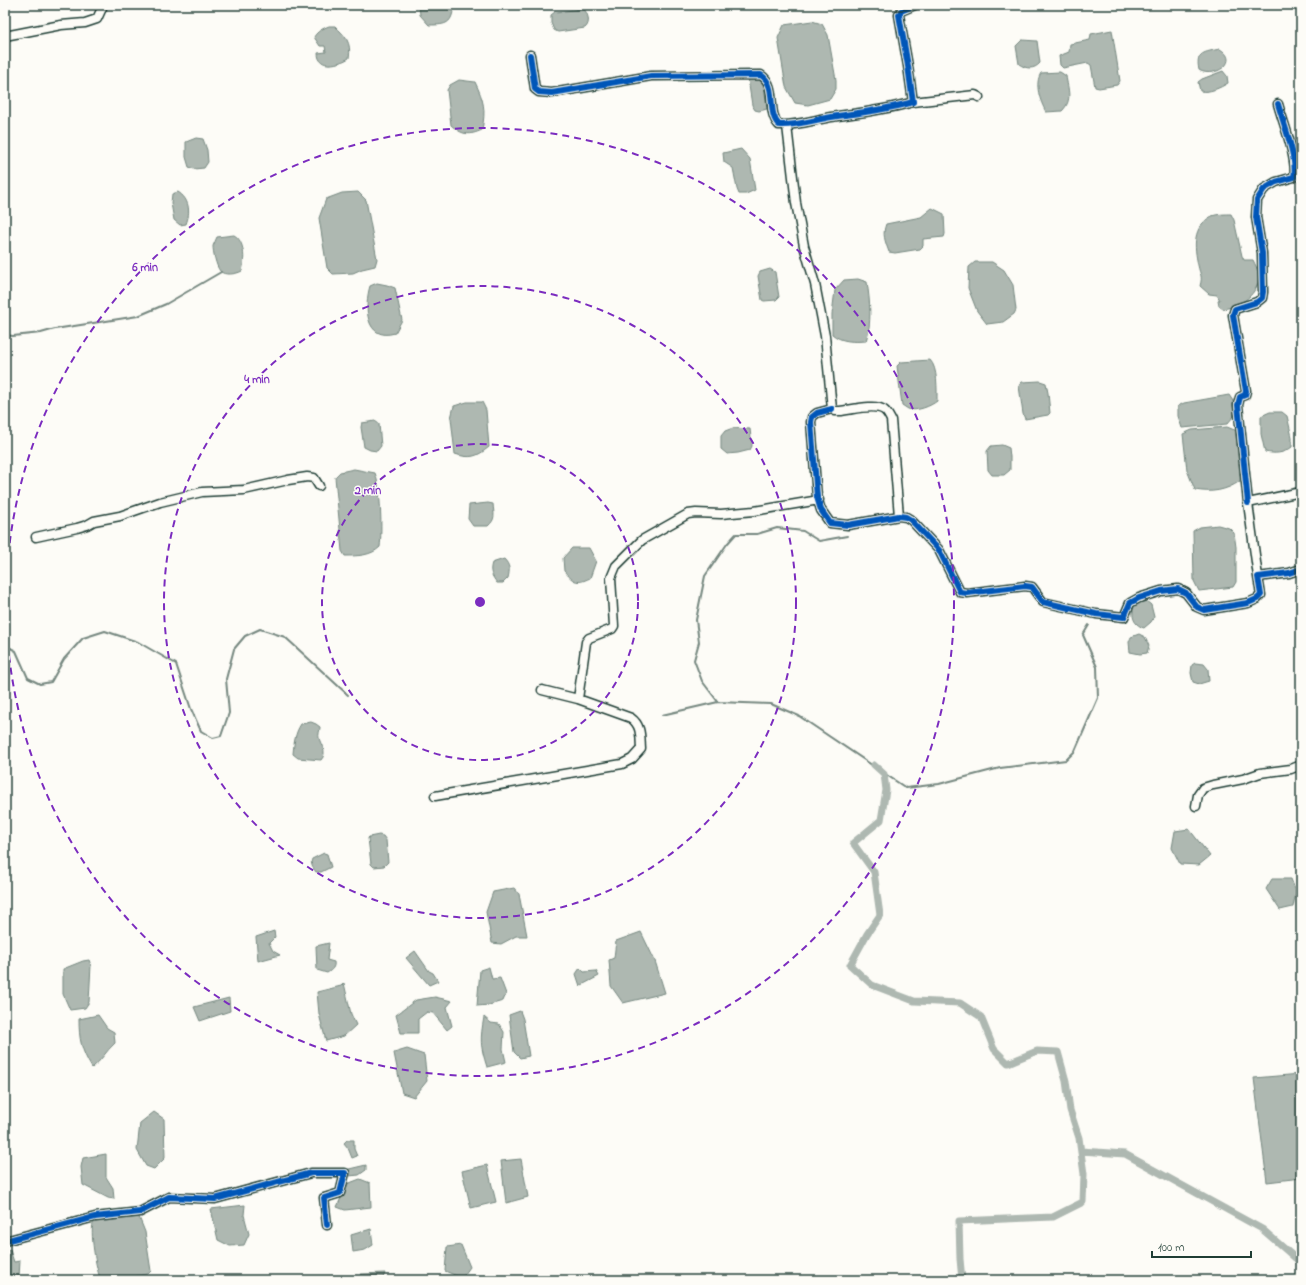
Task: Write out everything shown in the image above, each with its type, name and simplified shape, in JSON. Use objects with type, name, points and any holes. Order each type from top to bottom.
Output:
[{"type":"street","points":[[5,36],[61,25],[85,23],[97,18],[102,5]]},
{"type":"street","points":[[913,102],[899,15],[901,11],[915,5]]},
{"type":"street","points":[[530,55],[535,89],[539,92],[552,93],[651,76],[760,75],[766,78],[770,87],[775,121],[779,125],[787,126],[831,117],[879,111],[913,102],[975,95],[979,97]]},
{"type":"street","points":[[899,516],[891,420],[887,412],[883,408],[874,406],[840,411],[835,411],[832,409],[817,413],[812,417],[818,500],[821,510],[830,523],[848,525],[899,516],[906,517],[911,520],[939,550],[960,592],[967,593],[1025,586],[1032,587],[1043,602],[1096,614],[1124,616],[1130,603],[1139,598],[1161,591],[1178,589],[1186,593],[1197,607],[1204,610],[1248,603],[1257,599],[1261,595],[1248,503],[1238,404],[1240,397],[1245,395],[1246,392],[1233,315],[1235,309],[1257,302],[1262,298],[1262,253],[1256,217],[1257,200],[1264,189],[1276,182],[1294,177],[1295,172],[1292,151],[1278,104]]},
{"type":"street","points":[[787,126],[796,203],[804,246],[815,284],[825,336],[832,409]]},
{"type":"street","points":[[36,537],[77,528],[94,521],[120,516],[160,502],[202,492],[244,490],[307,477],[314,478],[319,486]]},
{"type":"street","points":[[1248,503],[1301,492]]},
{"type":"street","points":[[578,700],[586,642],[588,638],[612,629],[614,626],[612,578],[616,566],[642,540],[688,514],[721,514],[754,511],[818,500]]},
{"type":"street","points":[[1258,577],[1289,573],[1301,569]]},
{"type":"street","points":[[435,796],[622,764],[632,759],[641,749],[640,728],[631,718],[578,700],[542,690]]},
{"type":"street","points":[[1196,806],[1198,795],[1203,788],[1244,779],[1260,773],[1291,769],[1301,765]]},
{"type":"street","points":[[5,1241],[95,1217],[140,1212],[169,1197],[215,1199],[311,1173],[345,1173],[340,1193],[324,1198],[327,1225]]},
{"type":"shaded area","points":[[419,5],[454,5],[452,16],[448,22],[440,25],[429,25],[420,15]]},
{"type":"shaded area","points":[[584,9],[588,18],[588,24],[585,28],[558,32],[554,30],[551,23],[551,15],[555,12]]},
{"type":"shaded area","points":[[812,21],[822,24],[828,35],[836,80],[836,89],[830,99],[808,105],[795,103],[786,87],[778,38],[784,25]]},
{"type":"shaded area","points":[[329,26],[335,26],[345,36],[349,43],[349,58],[335,64],[325,64],[322,62],[318,53],[326,52],[325,46],[320,46],[314,37],[319,31]]},
{"type":"shaded area","points":[[1112,30],[1120,81],[1117,85],[1099,88],[1095,87],[1091,65],[1088,63],[1063,68],[1060,65],[1059,56],[1069,52],[1070,44],[1090,40],[1091,34]]},
{"type":"shaded area","points":[[1022,40],[1037,41],[1040,63],[1033,68],[1027,68],[1019,64],[1016,46]]},
{"type":"shaded area","points":[[1220,49],[1226,54],[1228,59],[1227,64],[1223,68],[1218,71],[1211,72],[1199,70],[1198,60],[1202,54]]},
{"type":"shaded area","points":[[1223,71],[1227,76],[1228,83],[1214,90],[1200,91],[1198,82]]},
{"type":"shaded area","points":[[1060,72],[1066,76],[1069,95],[1068,103],[1062,111],[1046,112],[1038,87],[1039,77],[1041,73]]},
{"type":"shaded area","points":[[748,79],[759,80],[764,85],[767,109],[759,111],[755,110],[752,105]]},
{"type":"shaded area","points":[[459,80],[475,82],[484,111],[482,130],[466,134],[462,133],[451,125],[447,90],[450,85]]},
{"type":"shaded area","points":[[196,138],[203,139],[207,150],[208,162],[204,168],[194,169],[189,167],[186,157],[186,142]]},
{"type":"shaded area","points":[[741,149],[750,159],[755,190],[746,194],[739,194],[733,168],[724,162],[723,153]]},
{"type":"shaded area","points":[[178,192],[185,198],[189,210],[186,224],[180,225],[174,220],[171,203],[172,194]]},
{"type":"shaded area","points":[[358,192],[366,200],[377,259],[375,266],[353,273],[333,274],[327,268],[319,218],[326,199],[342,193]]},
{"type":"shaded area","points":[[932,208],[944,214],[944,237],[923,239],[923,246],[920,249],[895,253],[889,252],[884,234],[886,224],[921,217]]},
{"type":"shaded area","points":[[1231,214],[1234,220],[1242,256],[1244,260],[1253,260],[1259,275],[1256,288],[1248,298],[1236,305],[1223,309],[1219,306],[1218,301],[1220,300],[1217,295],[1209,294],[1200,286],[1201,277],[1195,244],[1198,231],[1205,220],[1214,215]]},
{"type":"shaded area","points":[[234,235],[238,238],[242,246],[244,262],[242,271],[234,274],[224,274],[217,266],[213,246],[217,237]]},
{"type":"shaded area","points":[[975,262],[992,262],[1004,270],[1013,285],[1016,310],[1014,314],[1003,322],[987,324],[977,311],[968,288],[969,267]]},
{"type":"shaded area","points":[[770,269],[775,272],[779,297],[776,300],[764,301],[762,300],[758,276],[760,272]]},
{"type":"shaded area","points":[[858,279],[867,282],[870,304],[870,319],[866,341],[848,341],[839,339],[832,334],[832,314],[835,290],[844,280]]},
{"type":"shaded area","points":[[377,283],[395,288],[402,320],[395,333],[385,334],[378,332],[372,327],[369,320],[367,312],[368,294],[370,286]]},
{"type":"shaded area","points":[[930,360],[936,374],[937,401],[923,408],[915,410],[908,409],[902,405],[897,366],[901,362]]},
{"type":"shaded area","points":[[1040,381],[1046,383],[1050,413],[1048,415],[1025,419],[1019,386],[1022,382]]},
{"type":"shaded area","points":[[1229,395],[1233,401],[1234,416],[1227,424],[1182,428],[1178,416],[1178,406],[1184,403]]},
{"type":"shaded area","points":[[467,402],[482,402],[486,410],[489,447],[477,455],[469,457],[455,454],[451,418],[454,406]]},
{"type":"shaded area","points":[[1270,412],[1282,412],[1287,416],[1292,437],[1292,447],[1282,452],[1265,452],[1261,434],[1261,416]]},
{"type":"shaded area","points":[[375,421],[379,424],[381,446],[377,451],[364,447],[361,427],[362,423]]},
{"type":"shaded area","points":[[1227,427],[1237,431],[1241,458],[1240,481],[1224,489],[1207,491],[1195,490],[1187,470],[1183,434],[1192,430]]},
{"type":"shaded area","points":[[733,428],[750,429],[752,446],[750,450],[727,454],[721,449],[721,436],[725,431]]},
{"type":"shaded area","points":[[1002,445],[1009,448],[1010,470],[1004,475],[992,475],[988,470],[987,451],[991,446]]},
{"type":"shaded area","points":[[354,469],[375,473],[379,489],[381,531],[380,547],[368,554],[359,556],[345,556],[342,551],[335,477],[340,472]]},
{"type":"shaded area","points":[[488,503],[493,504],[494,516],[492,521],[488,526],[473,526],[468,519],[469,505]]},
{"type":"shaded area","points":[[1218,525],[1229,528],[1234,533],[1236,547],[1236,582],[1233,587],[1199,591],[1194,581],[1193,531],[1200,527]]},
{"type":"shaded area","points":[[572,548],[589,548],[596,561],[590,578],[575,581],[564,571],[563,558]]},
{"type":"shaded area","points":[[504,559],[509,568],[508,578],[503,583],[497,583],[492,574],[492,563]]},
{"type":"shaded area","points":[[1145,600],[1151,605],[1154,617],[1144,628],[1135,621],[1133,611],[1135,603]]},
{"type":"shaded area","points":[[1139,634],[1145,637],[1149,646],[1147,653],[1140,654],[1130,652],[1129,642],[1131,637]]},
{"type":"shaded area","points":[[1195,663],[1204,664],[1208,669],[1209,681],[1199,684],[1193,682],[1191,673],[1192,665]]},
{"type":"shaded area","points":[[311,722],[320,727],[319,737],[324,752],[321,760],[298,758],[293,754],[295,738],[299,727],[301,724]]},
{"type":"shaded area","points":[[1189,829],[1210,856],[1199,865],[1180,864],[1172,848],[1175,831]]},
{"type":"shaded area","points":[[379,835],[383,836],[386,840],[388,862],[384,866],[374,867],[371,864],[368,838]]},
{"type":"shaded area","points":[[324,853],[327,854],[331,867],[321,872],[316,872],[311,861]]},
{"type":"shaded area","points":[[1272,879],[1291,879],[1296,892],[1293,907],[1280,910],[1266,889]]},
{"type":"shaded area","points":[[514,888],[519,894],[527,936],[516,936],[501,944],[492,943],[486,912],[493,892]]},
{"type":"shaded area","points":[[274,931],[275,937],[269,943],[273,951],[280,955],[258,961],[256,937]]},
{"type":"shaded area","points":[[641,932],[655,961],[665,993],[623,1003],[611,986],[609,960],[614,958],[616,941]]},
{"type":"shaded area","points":[[329,943],[327,960],[334,962],[334,965],[333,968],[327,973],[317,970],[316,946]]},
{"type":"shaded area","points":[[415,951],[438,981],[429,985],[406,958]]},
{"type":"shaded area","points":[[89,960],[91,965],[89,1002],[85,1008],[70,1010],[63,994],[63,969]]},
{"type":"shaded area","points":[[489,967],[492,979],[500,978],[506,994],[503,1001],[489,1005],[477,1006],[480,970]]},
{"type":"shaded area","points":[[580,968],[584,972],[596,971],[599,976],[580,986],[576,974]]},
{"type":"shaded area","points":[[344,983],[351,1014],[356,1025],[344,1036],[326,1041],[319,1014],[317,992],[341,986]]},
{"type":"shaded area","points":[[435,997],[452,1001],[447,1007],[452,1026],[447,1030],[433,1013],[427,1012],[418,1019],[418,1033],[401,1033],[396,1015],[416,1000]]},
{"type":"shaded area","points":[[229,998],[230,1011],[200,1021],[194,1007]]},
{"type":"shaded area","points":[[520,1011],[523,1019],[529,1056],[520,1058],[514,1052],[509,1015]]},
{"type":"shaded area","points":[[98,1015],[107,1028],[114,1032],[115,1043],[92,1068],[85,1056],[81,1044],[79,1019]]},
{"type":"shaded area","points":[[484,1017],[491,1023],[499,1024],[504,1032],[503,1049],[506,1062],[487,1067],[481,1042]]},
{"type":"shaded area","points":[[407,1049],[424,1055],[427,1081],[414,1097],[402,1093],[394,1053]]},
{"type":"shaded area","points":[[1301,1074],[1301,1178],[1267,1182],[1254,1078]]},
{"type":"shaded area","points":[[154,1112],[164,1119],[165,1158],[154,1169],[146,1166],[137,1150],[140,1123]]},
{"type":"shaded area","points":[[347,1140],[354,1140],[354,1149],[357,1156],[352,1158],[344,1143]]},
{"type":"shaded area","points":[[106,1154],[106,1177],[113,1188],[114,1199],[108,1198],[83,1185],[81,1167],[83,1158]]},
{"type":"shaded area","points":[[521,1159],[528,1197],[506,1203],[501,1161]]},
{"type":"shaded area","points":[[366,1165],[366,1170],[359,1175],[349,1176],[345,1170]]},
{"type":"shaded area","points":[[487,1165],[496,1202],[471,1208],[462,1171]]},
{"type":"shaded area","points":[[360,1179],[370,1183],[371,1207],[345,1210],[337,1207],[347,1184]]},
{"type":"shaded area","points":[[245,1205],[244,1215],[249,1234],[244,1245],[230,1246],[218,1240],[211,1209]]},
{"type":"shaded area","points":[[139,1217],[145,1232],[151,1271],[148,1274],[119,1280],[101,1280],[94,1250],[92,1232],[94,1221]]},
{"type":"shaded area","points":[[371,1229],[373,1245],[365,1250],[353,1252],[351,1235]]},
{"type":"shaded area","points":[[461,1245],[470,1267],[462,1278],[445,1271],[447,1247]]},
{"type":"shaded area","points":[[10,1250],[14,1262],[20,1261],[20,1280],[5,1280],[5,1252]]},
{"type":"shaded area","points":[[385,1273],[382,1280],[362,1280],[361,1274]]},
{"type":"waterway","points":[[5,335],[13,336],[41,333],[55,329],[138,316],[166,304],[221,272]]},
{"type":"waterway","points":[[718,702],[702,681],[694,660],[699,642],[696,620],[705,576],[727,544],[736,534],[757,534],[777,528],[803,531],[819,541],[847,536]]},
{"type":"waterway","points":[[662,715],[718,702],[771,704],[799,716],[906,788],[939,784],[1000,768],[1066,760],[1075,751],[1098,698],[1097,667],[1083,635],[1089,625]]},
{"type":"waterway","points":[[5,645],[16,651],[28,678],[40,684],[51,682],[64,659],[83,638],[105,631],[138,642],[176,664],[191,709],[201,731],[213,738],[221,736],[229,713],[226,679],[234,649],[245,636],[260,629],[285,637],[348,695]]},
{"type":"waterway","points":[[874,765],[884,774],[886,790],[881,820],[853,843],[874,872],[880,915],[867,934],[850,965],[872,985],[914,1001],[960,1003],[981,1017],[994,1049],[1008,1063],[1037,1051],[1058,1052],[1066,1081],[1070,1110],[1079,1138],[1084,1174],[1083,1202],[1053,1217],[959,1221],[962,1280]]},
{"type":"waterway","points":[[1081,1151],[1125,1154],[1262,1229],[1301,1263]]},
{"type":"cycle path","points":[[530,55],[535,89],[539,92],[552,93],[651,76],[761,75],[766,80],[771,92],[775,120],[779,125],[792,125],[831,117],[862,113],[913,102],[899,15],[901,11],[915,5]]},
{"type":"cycle path","points":[[1248,503],[1238,405],[1240,397],[1245,395],[1246,391],[1233,315],[1235,309],[1257,302],[1262,298],[1262,253],[1256,217],[1257,200],[1264,189],[1276,182],[1294,177],[1295,170],[1292,151],[1278,104]]},
{"type":"cycle path","points":[[832,409],[817,413],[812,417],[811,422],[817,497],[821,510],[830,523],[848,525],[899,516],[906,517],[911,520],[939,550],[960,592],[967,593],[1025,586],[1032,587],[1043,602],[1096,614],[1124,617],[1130,603],[1139,598],[1161,591],[1178,589],[1186,593],[1197,607],[1204,610],[1248,603],[1257,599],[1261,595],[1258,577],[1289,573],[1301,569]]},
{"type":"cycle path","points":[[5,1241],[95,1217],[140,1212],[169,1197],[215,1199],[311,1173],[345,1173],[340,1193],[324,1198],[327,1225]]}]
